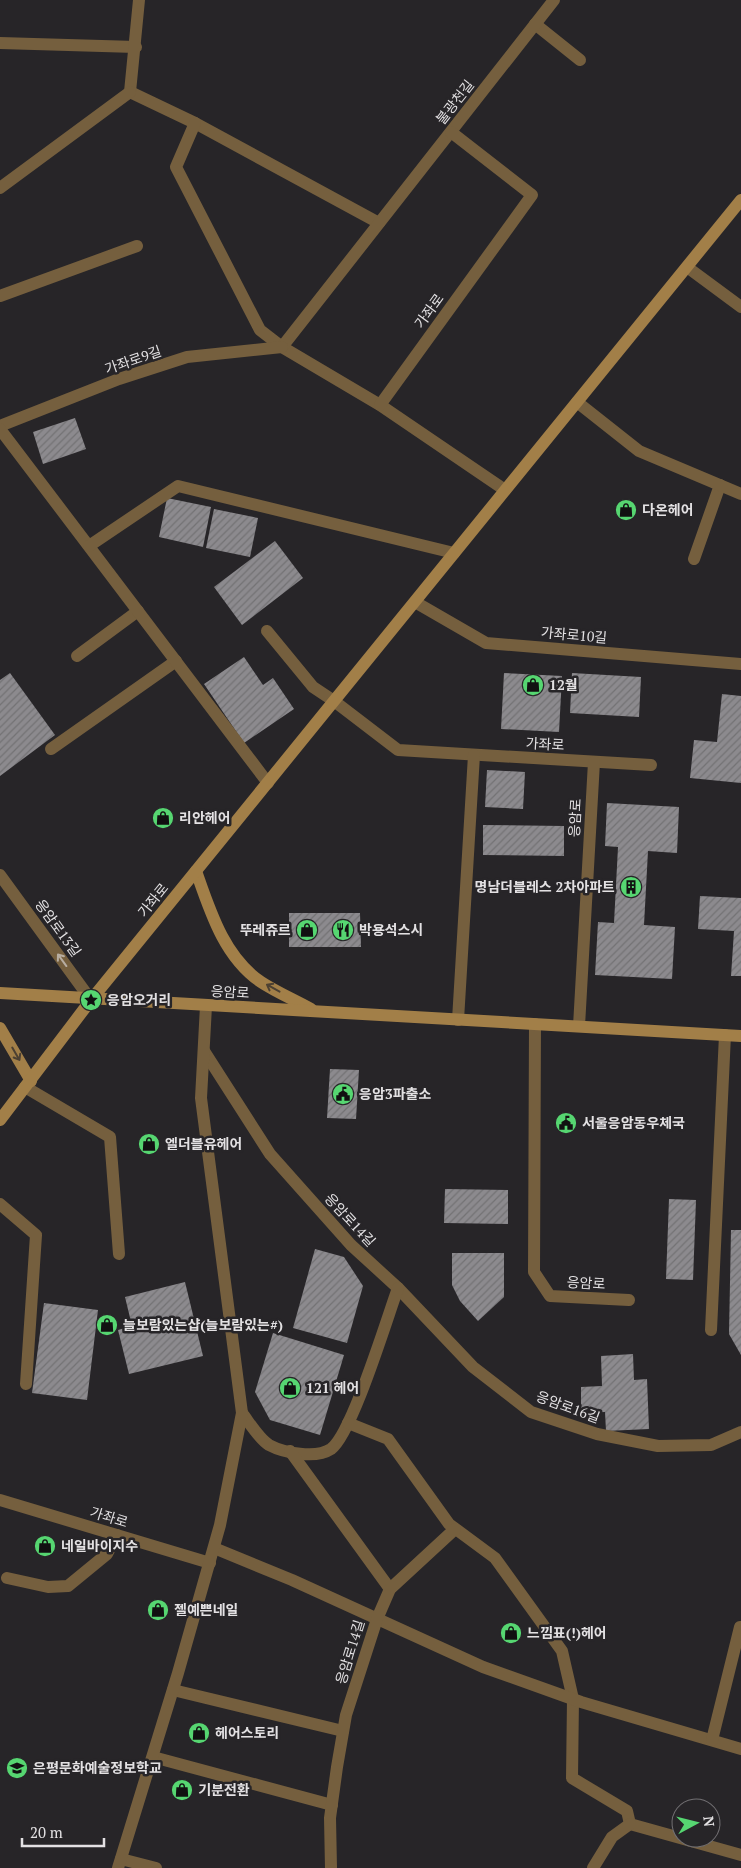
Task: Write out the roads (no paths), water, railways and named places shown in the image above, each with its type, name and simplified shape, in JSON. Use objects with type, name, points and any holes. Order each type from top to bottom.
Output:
[{"type":"main road","name":"가좌로","points":[[0,1120],[91,1000],[741,200]]},
{"type":"main road","points":[[196,871],[214,920],[234,956],[260,981],[316,1012]]},
{"type":"main road","name":"응암로","points":[[0,993],[91,1000],[741,1036]]},
{"type":"main road","points":[[0,1028],[28,1084]]},
{"type":"street","points":[[0,188],[130,92],[136,47],[139,0]]},
{"type":"street","name":"불광천길","points":[[282,347],[554,0]]},
{"type":"street","points":[[535,24],[580,60]]},
{"type":"street","points":[[0,42],[136,47]]},
{"type":"street","points":[[130,92],[194,123],[380,223]]},
{"type":"street","points":[[194,123],[176,167],[260,330],[282,347],[380,405],[505,490]]},
{"type":"street","name":"가좌로","points":[[380,405],[532,194],[451,132]]},
{"type":"street","points":[[0,296],[137,246]]},
{"type":"street","points":[[687,267],[741,307]]},
{"type":"street","name":"가좌로9길","points":[[268,783],[0,427],[119,379],[187,357],[282,347]]},
{"type":"street","points":[[577,402],[639,451],[741,494]]},
{"type":"street","points":[[694,559],[720,485]]},
{"type":"street","points":[[88,546],[178,486],[454,553]]},
{"type":"street","name":"가좌로10길","points":[[415,602],[486,643],[741,664]]},
{"type":"street","points":[[77,656],[138,612]]},
{"type":"street","points":[[267,631],[313,687],[334,701]]},
{"type":"street","points":[[51,748],[176,661]]},
{"type":"street","name":"가좌로","points":[[334,701],[398,750],[651,765]]},
{"type":"street","points":[[458,1020],[474,755]]},
{"type":"street","name":"응암로","points":[[579,1026],[594,762]]},
{"type":"street","name":"응암로13길","points":[[0,875],[91,1000]]},
{"type":"street","points":[[156,1868],[120,1863],[210,1563],[242,1413],[201,1098],[206,1006]]},
{"type":"street","name":"응암로","points":[[535,1024],[534,1272],[550,1296],[628,1300]]},
{"type":"street","points":[[711,1330],[725,1035]]},
{"type":"street","name":"응암로14길","points":[[204,1051],[270,1154],[351,1245],[398,1288]]},
{"type":"street","points":[[28,1084],[110,1137],[119,1254]]},
{"type":"street","points":[[0,1204],[36,1235],[26,1384]]},
{"type":"street","points":[[242,1413],[268,1444],[306,1456],[330,1450],[342,1436],[348,1423],[398,1288]]},
{"type":"street","name":"응암로16길","points":[[398,1288],[473,1366],[531,1412],[597,1434],[658,1446],[711,1444],[741,1432]]},
{"type":"street","points":[[348,1423],[388,1439],[449,1524],[495,1558],[562,1651],[573,1699],[572,1778],[628,1810],[630,1824]]},
{"type":"street","points":[[290,1451],[390,1589]]},
{"type":"street","name":"가좌로","points":[[0,1500],[210,1563]]},
{"type":"street","points":[[455,1528],[390,1589],[377,1619],[483,1667],[573,1699],[741,1749]]},
{"type":"street","points":[[7,1578],[48,1587],[68,1586],[107,1554],[117,1535]]},
{"type":"street","name":"응암로14길","points":[[214,1548],[377,1619],[346,1715],[332,1805],[331,1868]]},
{"type":"street","points":[[712,1740],[740,1627]]},
{"type":"street","points":[[173,1690],[344,1731]]},
{"type":"street","points":[[153,1757],[332,1805]]},
{"type":"street","points":[[630,1824],[741,1855]]},
{"type":"street","points":[[594,1868],[612,1837],[630,1824]]},
{"type":"place","name":"다온헤어","points":[[626,510]]},
{"type":"place","name":"12월","points":[[533,685]]},
{"type":"place","name":"리안헤어","points":[[163,818]]},
{"type":"place","name":"명남더블레스 2차아파트","points":[[631,887]]},
{"type":"place","name":"뚜레쥬르","points":[[307,930]]},
{"type":"place","name":"박용석스시","points":[[343,930]]},
{"type":"place","name":"응암오거리","points":[[91,1000]]},
{"type":"place","name":"응암3파출소","points":[[343,1094]]},
{"type":"place","name":"서울응암동우체국","points":[[566,1123]]},
{"type":"place","name":"엘더블유헤어","points":[[149,1144]]},
{"type":"place","name":"늘보람있는샵(늘보람있는#)","points":[[107,1325]]},
{"type":"place","name":"121 헤어","points":[[290,1388]]},
{"type":"place","name":"네일바이지수","points":[[45,1546]]},
{"type":"place","name":"젤예쁜네일","points":[[158,1610]]},
{"type":"place","name":"느낌표(!)헤어","points":[[511,1633]]},
{"type":"place","name":"헤어스토리","points":[[199,1733]]},
{"type":"place","name":"은평문화예술정보학교","points":[[17,1768]]},
{"type":"place","name":"기분전환","points":[[182,1790]]}]
